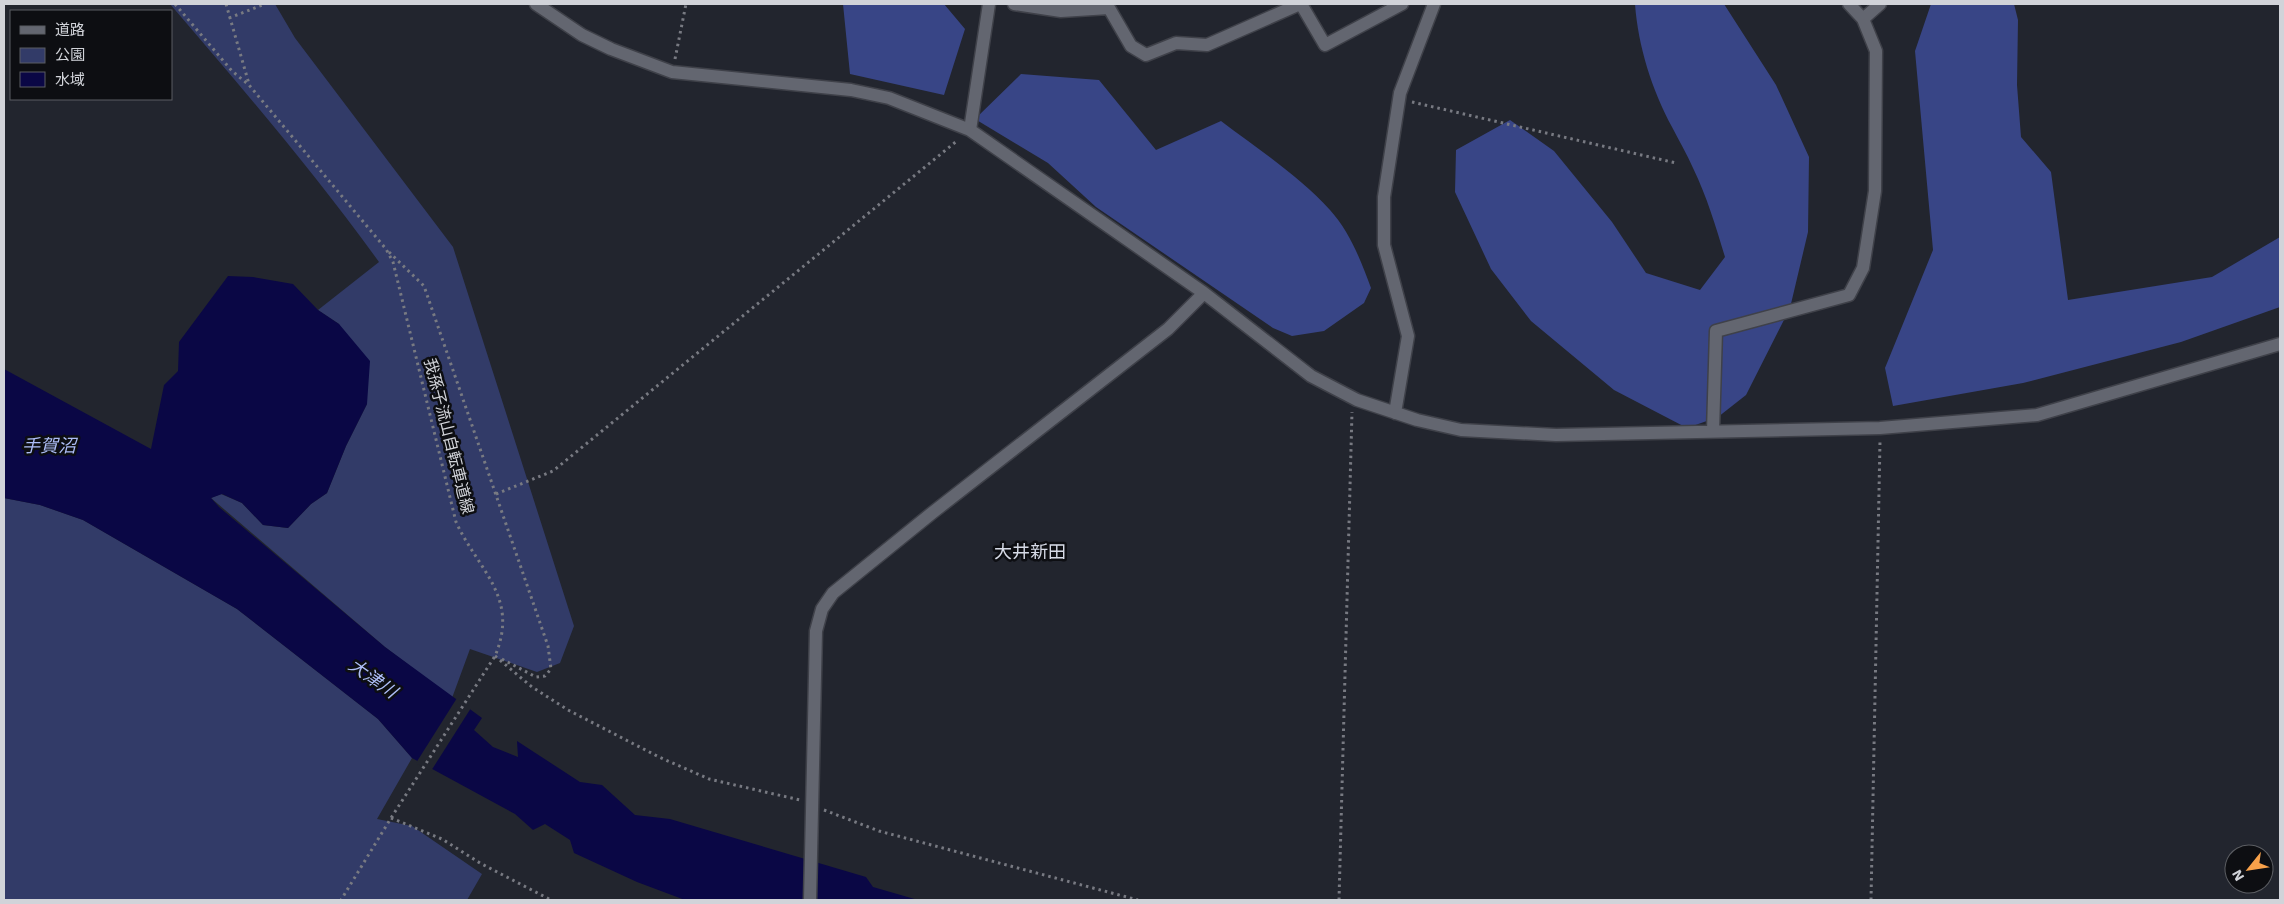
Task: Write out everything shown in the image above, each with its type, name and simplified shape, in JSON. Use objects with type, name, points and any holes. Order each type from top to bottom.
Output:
[{"type":"street","points":[[536,4],[582,35],[611,49],[672,72],[851,90],[889,98],[970,130],[1204,293],[1312,376],[1357,400],[1417,420],[1461,430],[1508,434],[1566,435],[1880,428],[2037,415],[2280,344]]},
{"type":"street","points":[[970,130],[989,4]]},
{"type":"street","points":[[1014,4],[1061,11],[1109,8],[1131,46],[1146,55],[1176,43],[1207,45],[1300,4],[1325,46],[1402,4]]},
{"type":"street","points":[[1395,412],[1408,336],[1384,245],[1384,197],[1399,99],[1434,4]]},
{"type":"street","points":[[1713,431],[1716,331],[1849,295],[1863,268],[1875,191],[1876,51],[1863,19],[1849,4]]},
{"type":"street","points":[[1863,19],[1880,4]]},
{"type":"street","points":[[810,900],[816,631],[822,608],[833,593],[932,513],[1168,329],[1204,293]]},
{"type":"path","name":"我孫子流山自転車道線","points":[[176,4],[232,71],[249,85],[386,249],[398,276],[456,522],[463,537],[494,586],[502,604],[504,625],[502,641],[495,656],[341,900]]},
{"type":"path","points":[[226,4],[249,85]]},
{"type":"path","points":[[229,18],[266,4]]},
{"type":"path","points":[[672,72],[686,4]]},
{"type":"path","points":[[1399,99],[1676,163]]},
{"type":"path","points":[[496,494],[553,471],[970,130]]},
{"type":"path","points":[[386,249],[424,286],[548,646],[551,670],[545,676],[536,677],[495,656]]},
{"type":"path","points":[[1340,900],[1351,414],[1357,400]]},
{"type":"path","points":[[1870,900],[1880,428]]},
{"type":"path","points":[[495,656],[532,687],[568,710],[659,757],[709,779],[802,800],[812,806],[879,831],[1138,900]]},
{"type":"path","points":[[391,818],[442,839],[480,863],[551,900]]},
{"type":"green space","points":[[170,4],[275,4],[295,38],[453,247],[574,626],[560,663],[537,672],[470,649],[452,698],[385,647],[211,498],[221,494],[242,503],[263,525],[288,528],[311,504],[327,493],[346,446],[367,404],[339,324],[318,310],[379,262],[303,163]]},
{"type":"green space","points":[[4,498],[40,505],[83,520],[237,609],[378,719],[412,758],[377,819],[412,826],[482,874],[467,900],[4,900]]},
{"type":"shaded area","points":[[843,4],[944,4],[965,29],[944,95],[850,74]]},
{"type":"shaded area","points":[[1635,4],[1724,4],[1776,85],[1809,157],[1808,232],[1790,308],[1746,395],[1718,417],[1687,428],[1614,390],[1531,321],[1491,269],[1455,192],[1456,150],[1510,120],[1554,151],[1612,222],[1646,273],[1700,290],[1725,257],[1703,190],[1652,83],[1639,36]]},
{"type":"shaded area","points":[[1931,4],[2014,4],[2018,20],[2017,85],[2021,137],[2051,172],[2068,300],[2212,277],[2280,237],[2280,307],[2181,342],[2023,383],[1893,406],[1885,368],[1933,250],[1915,51]]},
{"type":"shaded area","points":[[1021,74],[1099,80],[1156,150],[1221,121],[1292,174],[1330,210],[1354,247],[1371,288],[1364,303],[1324,331],[1292,336],[1273,328],[1096,207],[1048,163],[975,119]]},
{"type":"water","points":[[228,276],[253,277],[293,284],[318,310],[339,324],[370,361],[367,404],[346,446],[327,493],[311,504],[288,528],[263,525],[242,503],[222,494],[211,498],[219,507],[385,647],[482,718],[474,730],[493,747],[518,757],[517,741],[580,782],[602,785],[635,815],[670,819],[866,877],[873,887],[918,900],[685,900],[637,882],[574,853],[570,840],[545,824],[533,830],[515,814],[412,758],[378,719],[237,609],[83,520],[40,505],[4,498],[4,369],[151,449],[164,385],[178,371],[179,342]]},
{"type":"pier","points":[[457,698],[471,708],[431,771],[416,763]]},
{"type":"district","name":"大井新田","points":[[1030,551]]},
{"type":"water label","name":"手賀沼","points":[[49,445]]},
{"type":"water label","name":"大津川","points":[[373,678]]}]
